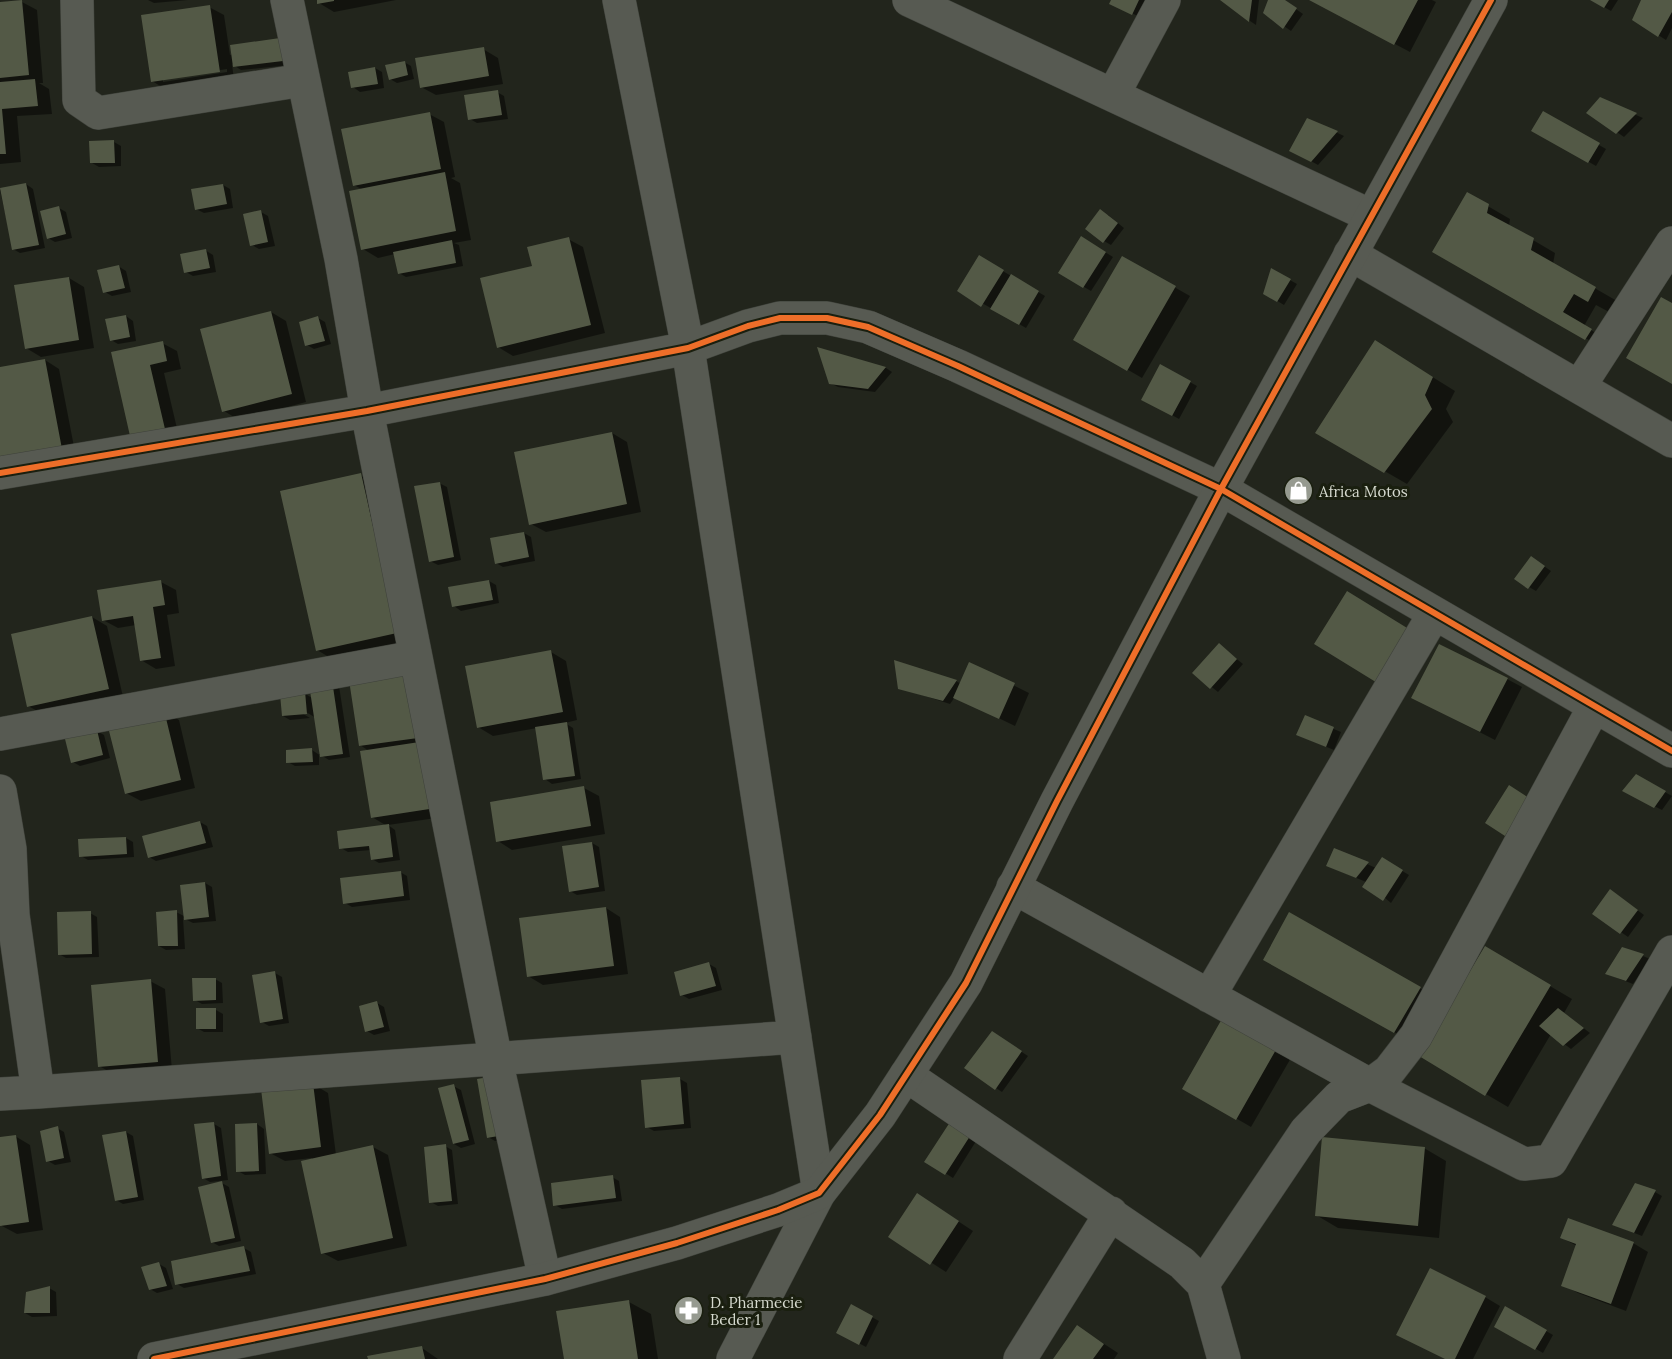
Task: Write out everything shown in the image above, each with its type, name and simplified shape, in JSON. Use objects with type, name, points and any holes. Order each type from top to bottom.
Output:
[{"type":"street","points":[[77,0],[79,100],[98,113],[303,80]]},
{"type":"street","points":[[287,0],[341,259],[367,411],[496,1060],[545,1279]]},
{"type":"street","points":[[620,0],[688,348],[819,1193]]},
{"type":"street","points":[[909,0],[1371,216]]},
{"type":"street","points":[[1113,95],[1164,0]]},
{"type":"street","points":[[733,1359],[819,1193],[880,1115],[966,983],[1013,887],[1221,489],[1491,0]]},
{"type":"street","points":[[1579,387],[1672,243]]},
{"type":"street","points":[[1350,254],[1672,441]]},
{"type":"street","points":[[0,473],[367,411],[688,348],[748,326],[780,318],[827,318],[868,327],[958,366],[1221,489],[1672,751]]},
{"type":"street","points":[[1209,996],[1434,614]]},
{"type":"street","points":[[0,734],[415,657]]},
{"type":"street","points":[[1203,1284],[1306,1131],[1339,1097],[1370,1085],[1389,1071],[1416,1036],[1594,707]]},
{"type":"street","points":[[0,790],[13,915],[38,1092]]},
{"type":"street","points":[[1013,887],[1370,1085],[1524,1164],[1551,1161],[1672,952]]},
{"type":"street","points":[[0,1094],[795,1037]]},
{"type":"street","points":[[906,1075],[1182,1263],[1203,1284],[1224,1359]]},
{"type":"street","points":[[154,1359],[545,1279],[677,1243],[768,1214],[819,1193]]},
{"type":"street","points":[[1020,1359],[1111,1213]]},
{"type":"building","points":[[22,0],[29,75],[0,78],[0,2]]},
{"type":"building","points":[[317,0],[334,0],[334,1],[317,4]]},
{"type":"building","points":[[1111,0],[1139,0],[1132,15],[1109,4]]},
{"type":"building","points":[[1220,0],[1252,0],[1249,22]]},
{"type":"building","points":[[1268,0],[1285,0],[1297,8],[1283,29],[1263,13]]},
{"type":"building","points":[[1309,0],[1418,0],[1394,45]]},
{"type":"building","points":[[1590,0],[1609,0],[1604,8]]},
{"type":"building","points":[[1641,0],[1672,0],[1672,12],[1658,37],[1632,20]]},
{"type":"building","points":[[210,5],[220,72],[151,82],[141,15]]},
{"type":"building","points":[[280,38],[283,61],[233,67],[230,45]]},
{"type":"building","points":[[484,47],[489,76],[420,88],[415,58]]},
{"type":"building","points":[[405,61],[408,75],[389,80],[385,65]]},
{"type":"building","points":[[375,67],[378,84],[351,88],[348,72]]},
{"type":"building","points":[[35,79],[38,106],[2,109],[6,154],[0,154],[0,82]]},
{"type":"building","points":[[498,90],[502,115],[468,120],[464,95]]},
{"type":"building","points":[[1600,97],[1637,113],[1616,134],[1586,113]]},
{"type":"building","points":[[1543,111],[1600,143],[1588,163],[1531,131]]},
{"type":"building","points":[[430,112],[441,169],[353,186],[341,129]]},
{"type":"building","points":[[1307,118],[1338,131],[1311,162],[1289,151]]},
{"type":"building","points":[[114,140],[115,163],[90,163],[89,141]]},
{"type":"building","points":[[445,172],[456,231],[361,250],[349,191]]},
{"type":"building","points":[[26,183],[39,245],[12,250],[0,188]]},
{"type":"building","points":[[223,184],[227,204],[195,210],[191,189]]},
{"type":"building","points":[[1467,192],[1489,204],[1487,213],[1534,238],[1531,250],[1596,287],[1588,302],[1574,294],[1563,312],[1592,329],[1585,340],[1432,252]]},
{"type":"building","points":[[59,206],[66,234],[47,239],[40,211]]},
{"type":"building","points":[[1100,209],[1118,223],[1103,243],[1085,229]]},
{"type":"building","points":[[261,210],[268,242],[250,246],[243,214]]},
{"type":"building","points":[[1081,236],[1106,252],[1083,288],[1058,273]]},
{"type":"building","points":[[569,237],[591,325],[497,348],[480,278],[532,266],[527,247]]},
{"type":"building","points":[[452,240],[456,263],[398,274],[393,252]]},
{"type":"building","points":[[206,249],[210,268],[184,273],[180,254]]},
{"type":"building","points":[[979,255],[1004,270],[981,307],[957,291]]},
{"type":"building","points":[[1122,256],[1176,286],[1127,371],[1073,340]]},
{"type":"building","points":[[119,265],[125,288],[103,293],[97,270]]},
{"type":"building","points":[[1271,268],[1291,279],[1277,302],[1263,294]]},
{"type":"building","points":[[1011,274],[1039,291],[1019,325],[990,309]]},
{"type":"building","points":[[69,277],[79,340],[25,349],[14,285]]},
{"type":"building","points":[[1661,297],[1672,303],[1672,384],[1626,358]]},
{"type":"building","points":[[271,311],[292,394],[222,412],[200,329]]},
{"type":"building","points":[[126,315],[130,337],[110,341],[105,319]]},
{"type":"building","points":[[318,316],[325,341],[305,346],[299,322]]},
{"type":"building","points":[[1375,340],[1433,377],[1425,395],[1432,409],[1384,473],[1315,433]]},
{"type":"building","points":[[163,341],[167,361],[150,365],[165,429],[130,436],[111,352]]},
{"type":"building","points":[[817,347],[886,367],[868,389],[829,384]]},
{"type":"building","points":[[45,359],[62,449],[0,461],[0,367]]},
{"type":"building","points":[[1160,364],[1191,381],[1172,416],[1141,400]]},
{"type":"building","points":[[612,432],[627,504],[529,525],[514,452]]},
{"type":"building","points":[[361,473],[397,633],[316,651],[280,491]]},
{"type":"building","points":[[440,482],[454,557],[429,562],[414,486]]},
{"type":"building","points":[[524,532],[529,557],[495,564],[490,538]]},
{"type":"building","points":[[1531,556],[1545,566],[1528,589],[1514,579]]},
{"type":"building","points":[[161,580],[165,605],[153,607],[161,658],[140,661],[133,616],[102,621],[97,590]]},
{"type":"building","points":[[489,580],[493,600],[452,607],[448,587]]},
{"type":"building","points":[[1347,591],[1412,631],[1379,684],[1314,644]]},
{"type":"building","points":[[92,616],[109,689],[27,707],[11,634]]},
{"type":"building","points":[[1219,643],[1237,659],[1210,689],[1192,673]]},
{"type":"building","points":[[1439,644],[1508,678],[1480,732],[1411,698]]},
{"type":"building","points":[[551,650],[563,712],[477,728],[465,666]]},
{"type":"building","points":[[894,660],[957,680],[943,701],[898,689]]},
{"type":"building","points":[[969,662],[1015,683],[999,719],[953,698]]},
{"type":"building","points":[[408,672],[418,738],[359,746],[349,680]]},
{"type":"building","points":[[332,680],[343,754],[320,757],[309,684]]},
{"type":"building","points":[[305,691],[307,714],[282,716],[280,694]]},
{"type":"building","points":[[164,710],[181,780],[125,794],[107,723]]},
{"type":"building","points":[[1305,715],[1334,727],[1326,747],[1296,735]]},
{"type":"building","points":[[567,722],[575,776],[543,780],[535,727]]},
{"type":"building","points":[[97,730],[103,755],[71,763],[65,739]]},
{"type":"building","points":[[426,741],[436,808],[371,818],[360,751]]},
{"type":"building","points":[[312,748],[313,762],[286,763],[286,750]]},
{"type":"building","points":[[1636,774],[1666,791],[1654,808],[1622,791]]},
{"type":"building","points":[[1509,785],[1529,798],[1505,836],[1485,823]]},
{"type":"building","points":[[584,786],[591,826],[496,842],[490,802]]},
{"type":"building","points":[[200,821],[206,843],[148,858],[142,836]]},
{"type":"building","points":[[389,824],[393,857],[371,860],[369,846],[339,849],[337,831]]},
{"type":"building","points":[[126,837],[127,854],[79,857],[78,839]]},
{"type":"building","points":[[592,842],[599,887],[569,892],[562,846]]},
{"type":"building","points":[[1334,848],[1369,862],[1356,878],[1326,866]]},
{"type":"building","points":[[1382,857],[1403,870],[1383,901],[1362,887]]},
{"type":"building","points":[[401,871],[404,896],[343,904],[340,878]]},
{"type":"building","points":[[205,882],[209,917],[184,920],[180,885]]},
{"type":"building","points":[[1610,889],[1638,910],[1620,934],[1592,914]]},
{"type":"building","points":[[606,907],[614,966],[527,977],[519,918]]},
{"type":"building","points":[[177,910],[178,946],[158,946],[156,912]]},
{"type":"building","points":[[91,911],[92,954],[58,955],[57,912]]},
{"type":"building","points":[[1289,912],[1421,987],[1394,1033],[1263,960]]},
{"type":"building","points":[[1485,946],[1551,985],[1485,1096],[1419,1056]]},
{"type":"building","points":[[1622,947],[1644,954],[1626,981],[1605,974]]},
{"type":"building","points":[[709,962],[716,986],[680,996],[674,972]]},
{"type":"building","points":[[275,971],[283,1019],[260,1023],[252,975]]},
{"type":"building","points":[[192,978],[216,978],[216,1000],[193,1001]]},
{"type":"building","points":[[151,979],[158,1062],[98,1067],[91,985]]},
{"type":"building","points":[[377,1001],[384,1027],[365,1032],[359,1006]]},
{"type":"building","points":[[196,1008],[216,1008],[216,1029],[196,1029]]},
{"type":"building","points":[[1558,1008],[1584,1028],[1563,1046],[1539,1026]]},
{"type":"building","points":[[1227,1010],[1281,1041],[1236,1120],[1182,1089]]},
{"type":"building","points":[[992,1031],[1022,1051],[995,1090],[964,1068]]},
{"type":"building","points":[[494,1076],[504,1135],[487,1138],[477,1079]]},
{"type":"building","points":[[680,1077],[684,1124],[645,1128],[641,1080]]},
{"type":"building","points":[[313,1083],[321,1147],[269,1154],[261,1089]]},
{"type":"building","points":[[454,1084],[469,1140],[453,1144],[438,1088]]},
{"type":"building","points":[[952,1119],[972,1133],[945,1175],[924,1162]]},
{"type":"building","points":[[214,1122],[221,1176],[202,1179],[194,1124]]},
{"type":"building","points":[[257,1123],[259,1171],[236,1172],[235,1124]]},
{"type":"building","points":[[58,1126],[64,1158],[46,1162],[40,1131]]},
{"type":"building","points":[[126,1131],[138,1197],[115,1201],[102,1135]]},
{"type":"building","points":[[16,1135],[29,1222],[0,1226],[0,1137]]},
{"type":"building","points":[[1322,1137],[1425,1147],[1418,1226],[1315,1216]]},
{"type":"building","points":[[446,1144],[452,1201],[429,1203],[424,1147]]},
{"type":"building","points":[[373,1145],[393,1238],[321,1254],[301,1161]]},
{"type":"building","points":[[613,1175],[616,1198],[553,1206],[551,1183]]},
{"type":"building","points":[[222,1181],[235,1238],[211,1243],[198,1187]]},
{"type":"building","points":[[1635,1183],[1656,1190],[1634,1233],[1612,1225]]},
{"type":"building","points":[[917,1193],[959,1221],[930,1265],[888,1237]]},
{"type":"building","points":[[1568,1218],[1634,1242],[1611,1304],[1561,1286],[1576,1244],[1560,1238]]},
{"type":"building","points":[[244,1246],[250,1271],[175,1285],[171,1261]]},
{"type":"building","points":[[159,1262],[167,1286],[149,1290],[141,1267]]},
{"type":"building","points":[[1430,1268],[1486,1296],[1455,1359],[1445,1359],[1396,1335]]},
{"type":"building","points":[[50,1286],[50,1313],[24,1313],[26,1292]]},
{"type":"building","points":[[629,1300],[638,1359],[564,1359],[556,1311]]},
{"type":"building","points":[[851,1304],[873,1316],[859,1345],[836,1333]]},
{"type":"building","points":[[1505,1306],[1547,1330],[1535,1350],[1494,1327]]},
{"type":"building","points":[[1077,1325],[1104,1344],[1093,1359],[1053,1359]]},
{"type":"building","points":[[422,1346],[425,1359],[368,1359],[367,1356]]},
{"type":"cycle path","points":[[154,1359],[545,1279],[677,1243],[778,1210],[819,1193],[880,1115],[966,983],[1057,801],[1221,489],[1491,0]]},
{"type":"cycle path","points":[[0,473],[367,411],[688,348],[748,326],[780,318],[827,318],[868,327],[958,366],[1221,489],[1672,751]]},
{"type":"place","name":"Africa Motos","points":[[1298,491]]},
{"type":"place","name":"D. Pharmecie Beder 1","points":[[689,1311]]}]
